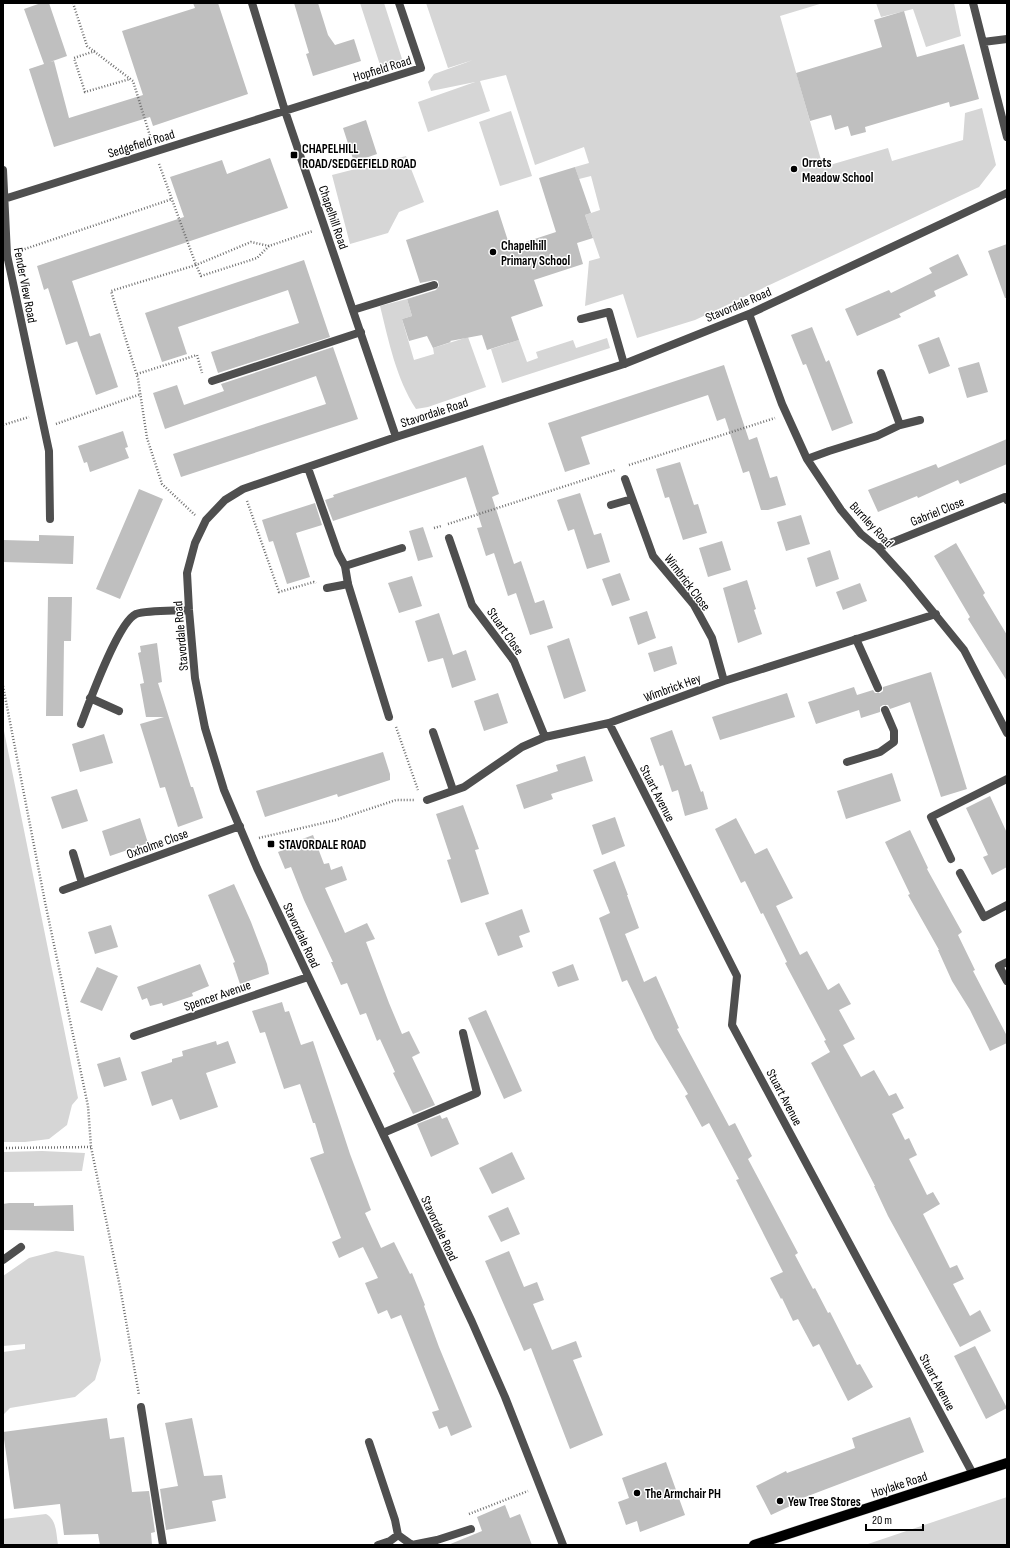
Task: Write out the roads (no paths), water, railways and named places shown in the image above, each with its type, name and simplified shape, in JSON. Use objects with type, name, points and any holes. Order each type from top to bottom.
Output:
[{"type":"main road","name":"Hoylake Road","points":[[754,1545],[1007,1463]]},
{"type":"street","name":"Chapelhill Road","points":[[252,3],[285,111],[396,437]]},
{"type":"street","name":"Hopfield Road","points":[[285,111],[421,68],[399,3]]},
{"type":"street","points":[[973,3],[1007,137]]},
{"type":"street","points":[[983,42],[1007,39]]},
{"type":"street","name":"Sedgefield Road","points":[[4,199],[285,111]]},
{"type":"street","name":"Fender View Road","points":[[3,170],[7,255],[49,451],[50,519]]},
{"type":"street","name":"Stavordale Road","points":[[563,1545],[505,1397],[472,1322],[308,977],[246,842],[224,790],[204,728],[195,678],[187,573],[195,543],[204,524],[225,500],[243,489],[396,437],[624,364],[749,314],[1007,193]]},
{"type":"street","points":[[353,310],[434,285]]},
{"type":"street","points":[[581,319],[609,312],[624,364]]},
{"type":"street","name":"Burnley Road","points":[[749,314],[786,414],[807,459],[841,510],[861,534],[878,548],[936,614],[964,650],[1007,733]]},
{"type":"street","points":[[212,381],[361,332]]},
{"type":"street","points":[[881,373],[900,424]]},
{"type":"street","points":[[807,459],[877,436],[900,424],[920,420]]},
{"type":"street","points":[[308,468],[338,553],[345,566],[348,584],[389,717]]},
{"type":"street","name":"Wimbrick Close","points":[[625,479],[653,556],[694,605],[712,638],[724,681]]},
{"type":"street","name":"Gabriel Close","points":[[878,548],[1006,498]]},
{"type":"street","points":[[611,505],[632,499]]},
{"type":"street","name":"Stuart Close","points":[[449,538],[472,605],[514,661],[545,737]]},
{"type":"street","points":[[345,566],[402,548]]},
{"type":"street","points":[[327,588],[348,584]]},
{"type":"street","points":[[81,724],[90,698],[121,630],[136,615],[165,611],[189,610]]},
{"type":"street","name":"Wimbrick Hey","points":[[424,800],[464,787],[522,747],[545,737],[609,723],[724,681],[936,614]]},
{"type":"street","points":[[856,639],[878,688]]},
{"type":"street","points":[[90,698],[119,711]]},
{"type":"street","points":[[847,762],[880,752],[894,742],[894,732],[886,710]]},
{"type":"street","name":"Stuart Avenue","points":[[609,723],[737,976],[732,1025],[973,1474]]},
{"type":"street","points":[[433,732],[453,790]]},
{"type":"street","points":[[951,859],[931,817],[1007,779]]},
{"type":"street","name":"Oxholme Close","points":[[63,890],[240,826]]},
{"type":"street","points":[[73,853],[82,883]]},
{"type":"street","points":[[960,873],[984,917],[1007,906]]},
{"type":"street","points":[[1007,962],[999,966],[1007,981]]},
{"type":"street","name":"Spencer Avenue","points":[[134,1036],[308,977]]},
{"type":"street","points":[[383,1133],[477,1093],[462,1033]]},
{"type":"street","points":[[3,1260],[21,1247]]},
{"type":"street","points":[[141,1407],[163,1545]]},
{"type":"street","points":[[369,1442],[395,1520],[398,1535],[412,1544],[437,1540],[470,1529]]},
{"type":"street","points":[[378,1545],[390,1541],[398,1535]]},
{"type":"place","name":"CHAPELHILL ROAD/SEDGEFIELD ROAD","points":[[294,155]]},
{"type":"place","name":"Orrets Meadow School","points":[[794,169]]},
{"type":"place","name":"Chapelhill Primary School","points":[[493,252]]},
{"type":"place","name":"STAVORDALE ROAD","points":[[271,844]]},
{"type":"place","name":"The Armchair PH","points":[[637,1493]]},
{"type":"place","name":"Yew Tree Stores","points":[[780,1501]]}]
